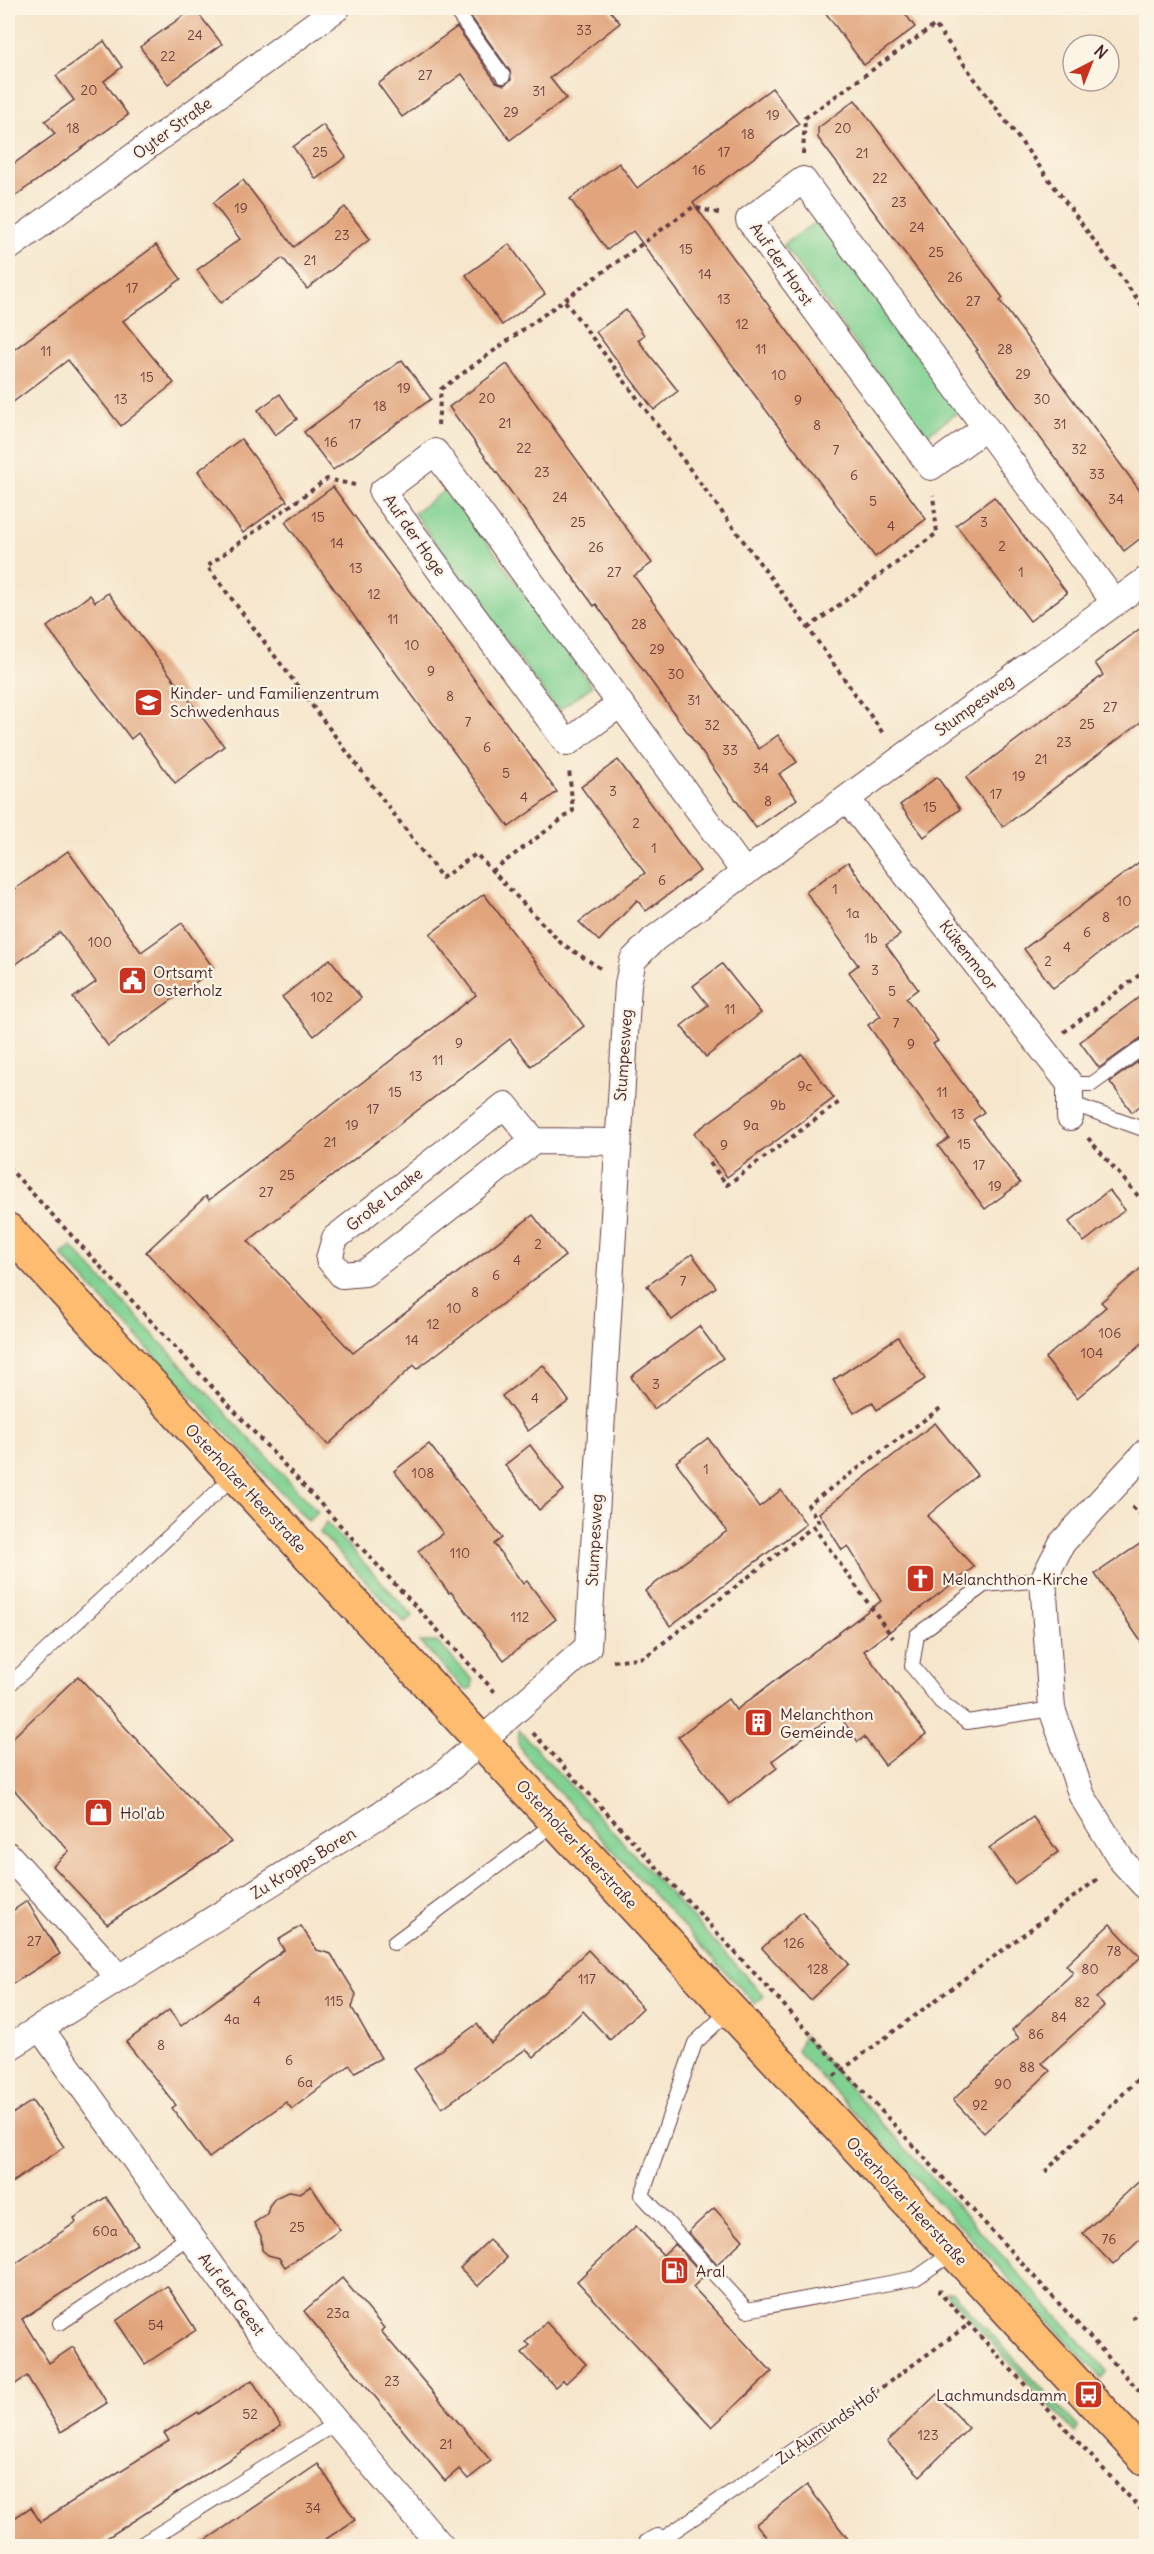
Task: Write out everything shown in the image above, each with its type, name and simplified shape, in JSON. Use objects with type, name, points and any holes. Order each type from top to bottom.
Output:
[{"type":"main road","name":"Osterholzer Heerstraße","points":[[8,1230],[1146,2459]]},
{"type":"street","name":"Oyter Straße","points":[[8,248],[337,8]]},
{"type":"street","name":"Auf der Horst","points":[[802,180],[749,220],[931,467]]},
{"type":"street","points":[[802,180],[1115,603]]},
{"type":"street","points":[[931,467],[985,428]]},
{"type":"street","points":[[435,452],[745,873]]},
{"type":"street","name":"Auf der Hoge","points":[[435,452],[382,492],[567,743]]},
{"type":"street","name":"Stumpesweg","points":[[588,1647],[617,1142],[628,984],[633,960],[654,939],[1146,579]]},
{"type":"street","points":[[567,743],[620,704]]},
{"type":"street","name":"Kükenmoor","points":[[847,799],[1042,1048],[1070,1101]]},
{"type":"street","name":"Große Laake","points":[[505,1105],[534,1141],[365,1273],[342,1275],[329,1259],[335,1238],[505,1105]]},
{"type":"street","points":[[534,1141],[617,1142]]},
{"type":"street","points":[[1146,1452],[1062,1543],[1043,1580],[1052,1709],[1082,1796],[1122,1861],[1146,1887]]},
{"type":"street","points":[[481,1741],[588,1647]]},
{"type":"street","name":"Zu Kropps Boren","points":[[8,2048],[440,1777],[481,1741]]},
{"type":"street","points":[[8,1855],[119,1977]]},
{"type":"street","name":"Auf der Geest","points":[[40,2028],[258,2330],[441,2547]]},
{"type":"lane","points":[[454,8],[503,76]]},
{"type":"lane","points":[[1070,1101],[1146,1045]]},
{"type":"lane","points":[[1070,1101],[1143,1129],[1146,1126]]},
{"type":"lane","points":[[8,1686],[234,1476]]},
{"type":"lane","points":[[1043,1580],[984,1585],[917,1635],[912,1666],[941,1702],[967,1722],[1052,1709]]},
{"type":"lane","points":[[394,1943],[556,1822]]},
{"type":"lane","points":[[730,2010],[695,2043],[642,2195],[747,2310],[916,2278],[954,2252]]},
{"type":"lane","points":[[60,2323],[189,2237]]},
{"type":"lane","points":[[139,2547],[336,2423]]},
{"type":"lane","name":"Zu Aumunds Hof","points":[[654,2544],[821,2431]]},
{"type":"path","points":[[802,180],[805,118],[935,25],[1146,311]]},
{"type":"path","points":[[435,452],[441,389],[693,207],[749,220]]},
{"type":"path","points":[[565,301],[808,627],[901,759]]},
{"type":"path","points":[[808,627],[937,533],[931,467]]},
{"type":"path","points":[[382,492],[327,479],[207,566],[442,878],[476,854],[561,943],[594,966],[628,984]]},
{"type":"path","points":[[492,871],[573,811],[567,743]]},
{"type":"path","points":[[1042,1048],[1146,970]]},
{"type":"path","points":[[710,1163],[727,1185],[842,1100]]},
{"type":"path","points":[[1070,1101],[1146,1204]]},
{"type":"path","points":[[8,1167],[1146,2398]]},
{"type":"path","points":[[588,1647],[604,1662],[645,1657],[819,1522],[808,1505],[942,1407]]},
{"type":"path","points":[[813,1526],[895,1640],[914,1650]]},
{"type":"path","points":[[809,2095],[1122,1861]]},
{"type":"path","points":[[1045,2172],[1146,2072]]},
{"type":"path","points":[[954,2252],[939,2292],[1146,2515]]},
{"type":"path","name":"Zu Aumunds Hof","points":[[821,2431],[999,2300]]},
{"type":"path","points":[[1132,2319],[1146,2304]]},
{"type":"green space","points":[[818,220],[959,411],[924,437],[783,245]]},
{"type":"green space","points":[[448,488],[592,686],[557,711],[414,513]]},
{"type":"green space","points":[[71,1246],[318,1512],[308,1521],[61,1255]]},
{"type":"green space","points":[[326,1522],[413,1616],[405,1623],[320,1533]]},
{"type":"green space","points":[[420,1642],[437,1642],[473,1680],[472,1688],[465,1690]]},
{"type":"green space","points":[[519,1730],[764,1996],[755,2004],[523,1753],[518,1743]]},
{"type":"green space","points":[[803,2036],[1107,2371],[1101,2378],[797,2051]]},
{"type":"green space","points":[[945,2292],[952,2292],[1078,2427],[1075,2433]]},
{"type":"building","points":[[194,8],[222,44],[168,84],[140,47]]},
{"type":"building","points":[[484,8],[608,8],[620,23],[550,78],[566,98],[510,140],[462,74],[402,117],[378,84],[457,27],[496,82],[504,85],[511,80],[510,71],[471,17]]},
{"type":"building","points":[[822,8],[901,8],[915,27],[864,65]]},
{"type":"building","points":[[104,41],[122,67],[104,81],[128,115],[8,201],[8,168],[55,134],[45,121],[74,100],[56,76]]},
{"type":"building","points":[[772,88],[799,124],[693,203],[926,519],[875,557],[633,231],[607,250],[570,199],[619,163],[637,188]]},
{"type":"building","points":[[855,100],[1003,298],[1000,301],[1146,499],[1146,534],[1124,551],[976,351],[978,350],[818,138],[818,128]]},
{"type":"building","points":[[323,125],[346,157],[316,179],[293,147]]},
{"type":"building","points":[[243,180],[294,247],[345,207],[370,239],[307,289],[283,258],[221,303],[197,270],[240,239],[213,203]]},
{"type":"building","points":[[509,244],[545,294],[502,325],[466,275]]},
{"type":"building","points":[[156,245],[181,279],[123,321],[174,383],[121,426],[68,360],[8,406],[8,354]]},
{"type":"building","points":[[626,310],[644,335],[638,340],[678,391],[654,410],[596,332]]},
{"type":"building","points":[[402,360],[431,399],[333,470],[304,432]]},
{"type":"building","points":[[507,364],[652,563],[634,576],[759,749],[778,735],[797,762],[779,774],[797,799],[756,828],[596,604],[594,606],[449,407]]},
{"type":"building","points":[[280,394],[297,419],[275,435],[258,410]]},
{"type":"building","points":[[241,439],[287,501],[243,533],[198,471]]},
{"type":"building","points":[[333,487],[557,792],[509,827],[285,522]]},
{"type":"building","points":[[994,497],[1067,593],[1030,621],[956,525]]},
{"type":"building","points":[[108,593],[224,746],[175,783],[138,733],[131,739],[47,627],[90,595],[95,602]]},
{"type":"building","points":[[1146,624],[1146,718],[1003,827],[966,778],[1103,675],[1095,663]]},
{"type":"building","points":[[618,760],[700,871],[646,911],[637,900],[599,941],[579,922],[645,873],[581,787]]},
{"type":"building","points":[[937,777],[960,809],[924,837],[900,805]]},
{"type":"building","points":[[68,851],[141,952],[182,923],[214,969],[108,1046],[73,998],[96,982],[60,932],[8,970],[8,894]]},
{"type":"building","points":[[1146,857],[1146,918],[1053,988],[1024,949]]},
{"type":"building","points":[[848,862],[900,935],[886,945],[918,989],[906,998],[938,1041],[933,1044],[984,1112],[973,1120],[1020,1183],[985,1209],[938,1146],[949,1138],[868,1025],[881,1016],[849,972],[858,965],[806,892]]},
{"type":"building","points":[[484,894],[584,1026],[531,1066],[510,1039],[248,1241],[353,1353],[533,1215],[565,1256],[417,1369],[414,1365],[328,1445],[146,1252],[206,1196],[209,1200],[476,995],[430,934]]},
{"type":"building","points":[[330,959],[361,998],[314,1036],[282,997]]},
{"type":"building","points":[[722,964],[761,1013],[706,1057],[681,1026],[708,1005],[693,986]]},
{"type":"building","points":[[1146,992],[1146,1036],[1099,1068],[1080,1042]]},
{"type":"building","points":[[802,1054],[834,1098],[727,1177],[694,1133]]},
{"type":"building","points":[[1146,1056],[1146,1101],[1132,1112],[1110,1082]]},
{"type":"building","points":[[1109,1190],[1125,1210],[1084,1242],[1069,1222]]},
{"type":"building","points":[[692,1254],[716,1287],[672,1320],[647,1286]]},
{"type":"building","points":[[1146,1264],[1146,1340],[1077,1398],[1045,1358],[1106,1307],[1101,1302]]},
{"type":"building","points":[[699,1326],[723,1358],[654,1409],[631,1377]]},
{"type":"building","points":[[898,1337],[925,1379],[877,1410],[872,1402],[854,1413],[833,1380]]},
{"type":"building","points":[[543,1365],[569,1401],[528,1431],[502,1396]]},
{"type":"building","points":[[935,1423],[977,1475],[927,1516],[974,1567],[864,1651],[926,1734],[885,1765],[864,1737],[858,1742],[837,1712],[772,1761],[777,1768],[729,1804],[678,1737],[728,1699],[736,1710],[881,1601],[848,1546],[842,1550],[819,1513]]},
{"type":"building","points":[[708,1438],[759,1507],[781,1490],[806,1524],[670,1626],[645,1591],[727,1531],[676,1462]]},
{"type":"building","points":[[429,1444],[502,1538],[494,1544],[523,1584],[527,1581],[556,1619],[504,1660],[418,1551],[443,1533],[394,1471]]},
{"type":"building","points":[[530,1445],[564,1490],[539,1510],[505,1465]]},
{"type":"building","points":[[1146,1540],[1146,1649],[1095,1574]]},
{"type":"building","points":[[78,1676],[231,1842],[107,1924],[53,1866],[69,1851],[8,1783],[8,1742]]},
{"type":"building","points":[[1033,1817],[1058,1852],[1014,1884],[989,1848]]},
{"type":"building","points":[[27,1901],[60,1954],[8,1987],[8,1914]]},
{"type":"building","points":[[802,1912],[849,1964],[810,2000],[762,1948]]},
{"type":"building","points":[[1110,1924],[1141,1957],[1096,1998],[1104,2006],[1042,2063],[1050,2071],[984,2133],[953,2100],[1019,2038],[1012,2030],[1073,1973],[1066,1965]]},
{"type":"building","points":[[301,1926],[317,1950],[331,1954],[356,1994],[352,2008],[381,2058],[355,2072],[350,2065],[292,2109],[286,2102],[209,2158],[172,2108],[176,2105],[126,2042],[169,2010],[181,2026],[284,1950],[278,1940]]},
{"type":"building","points":[[588,1950],[643,2008],[610,2040],[583,2011],[534,2057],[526,2049],[442,2108],[414,2069],[477,2024],[491,2043]]},
{"type":"building","points":[[32,2101],[64,2147],[8,2185],[8,2117]]},
{"type":"building","points":[[1146,2175],[1146,2234],[1113,2265],[1083,2233]]},
{"type":"building","points":[[311,2186],[340,2230],[285,2267],[279,2258],[268,2255],[262,2250],[261,2236],[254,2223],[267,2214],[275,2198],[290,2191],[300,2193]]},
{"type":"building","points":[[106,2197],[137,2244],[22,2319],[49,2363],[73,2347],[107,2403],[61,2432],[27,2376],[8,2389],[8,2269],[76,2222],[74,2218]]},
{"type":"building","points":[[714,2208],[743,2240],[717,2264],[688,2232]]},
{"type":"building","points":[[636,2226],[663,2255],[675,2244],[704,2276],[693,2287],[772,2372],[712,2427],[577,2281]]},
{"type":"building","points":[[489,2240],[507,2258],[478,2286],[460,2268]]},
{"type":"building","points":[[342,2278],[384,2328],[381,2331],[491,2461],[468,2479],[459,2469],[445,2481],[304,2311]]},
{"type":"building","points":[[167,2286],[196,2330],[145,2364],[116,2321]]},
{"type":"building","points":[[546,2322],[586,2364],[566,2383],[563,2380],[555,2387],[522,2353],[530,2345],[526,2342]]},
{"type":"building","points":[[252,2380],[281,2426],[93,2547],[8,2547],[8,2522],[31,2507],[40,2522],[169,2440],[164,2433]]},
{"type":"building","points":[[937,2394],[969,2428],[920,2476],[887,2442]]},
{"type":"building","points":[[318,2464],[355,2520],[314,2547],[196,2547]]},
{"type":"building","points":[[807,2485],[854,2547],[774,2547],[756,2524]]},
{"type":"place","name":"Kinder- und Familienzentrum Schwedenhaus","points":[[149,702]]},
{"type":"place","name":"Ortsamt Osterholz","points":[[132,981]]},
{"type":"place","name":"Melanchthon-Kirche","points":[[921,1579]]},
{"type":"place","name":"Melanchthon Gemeinde","points":[[759,1723]]},
{"type":"place","name":"Hol'ab","points":[[99,1813]]},
{"type":"place","name":"Aral","points":[[675,2271]]},
{"type":"place","name":"Lachmundsdamm","points":[[1088,2395]]}]
